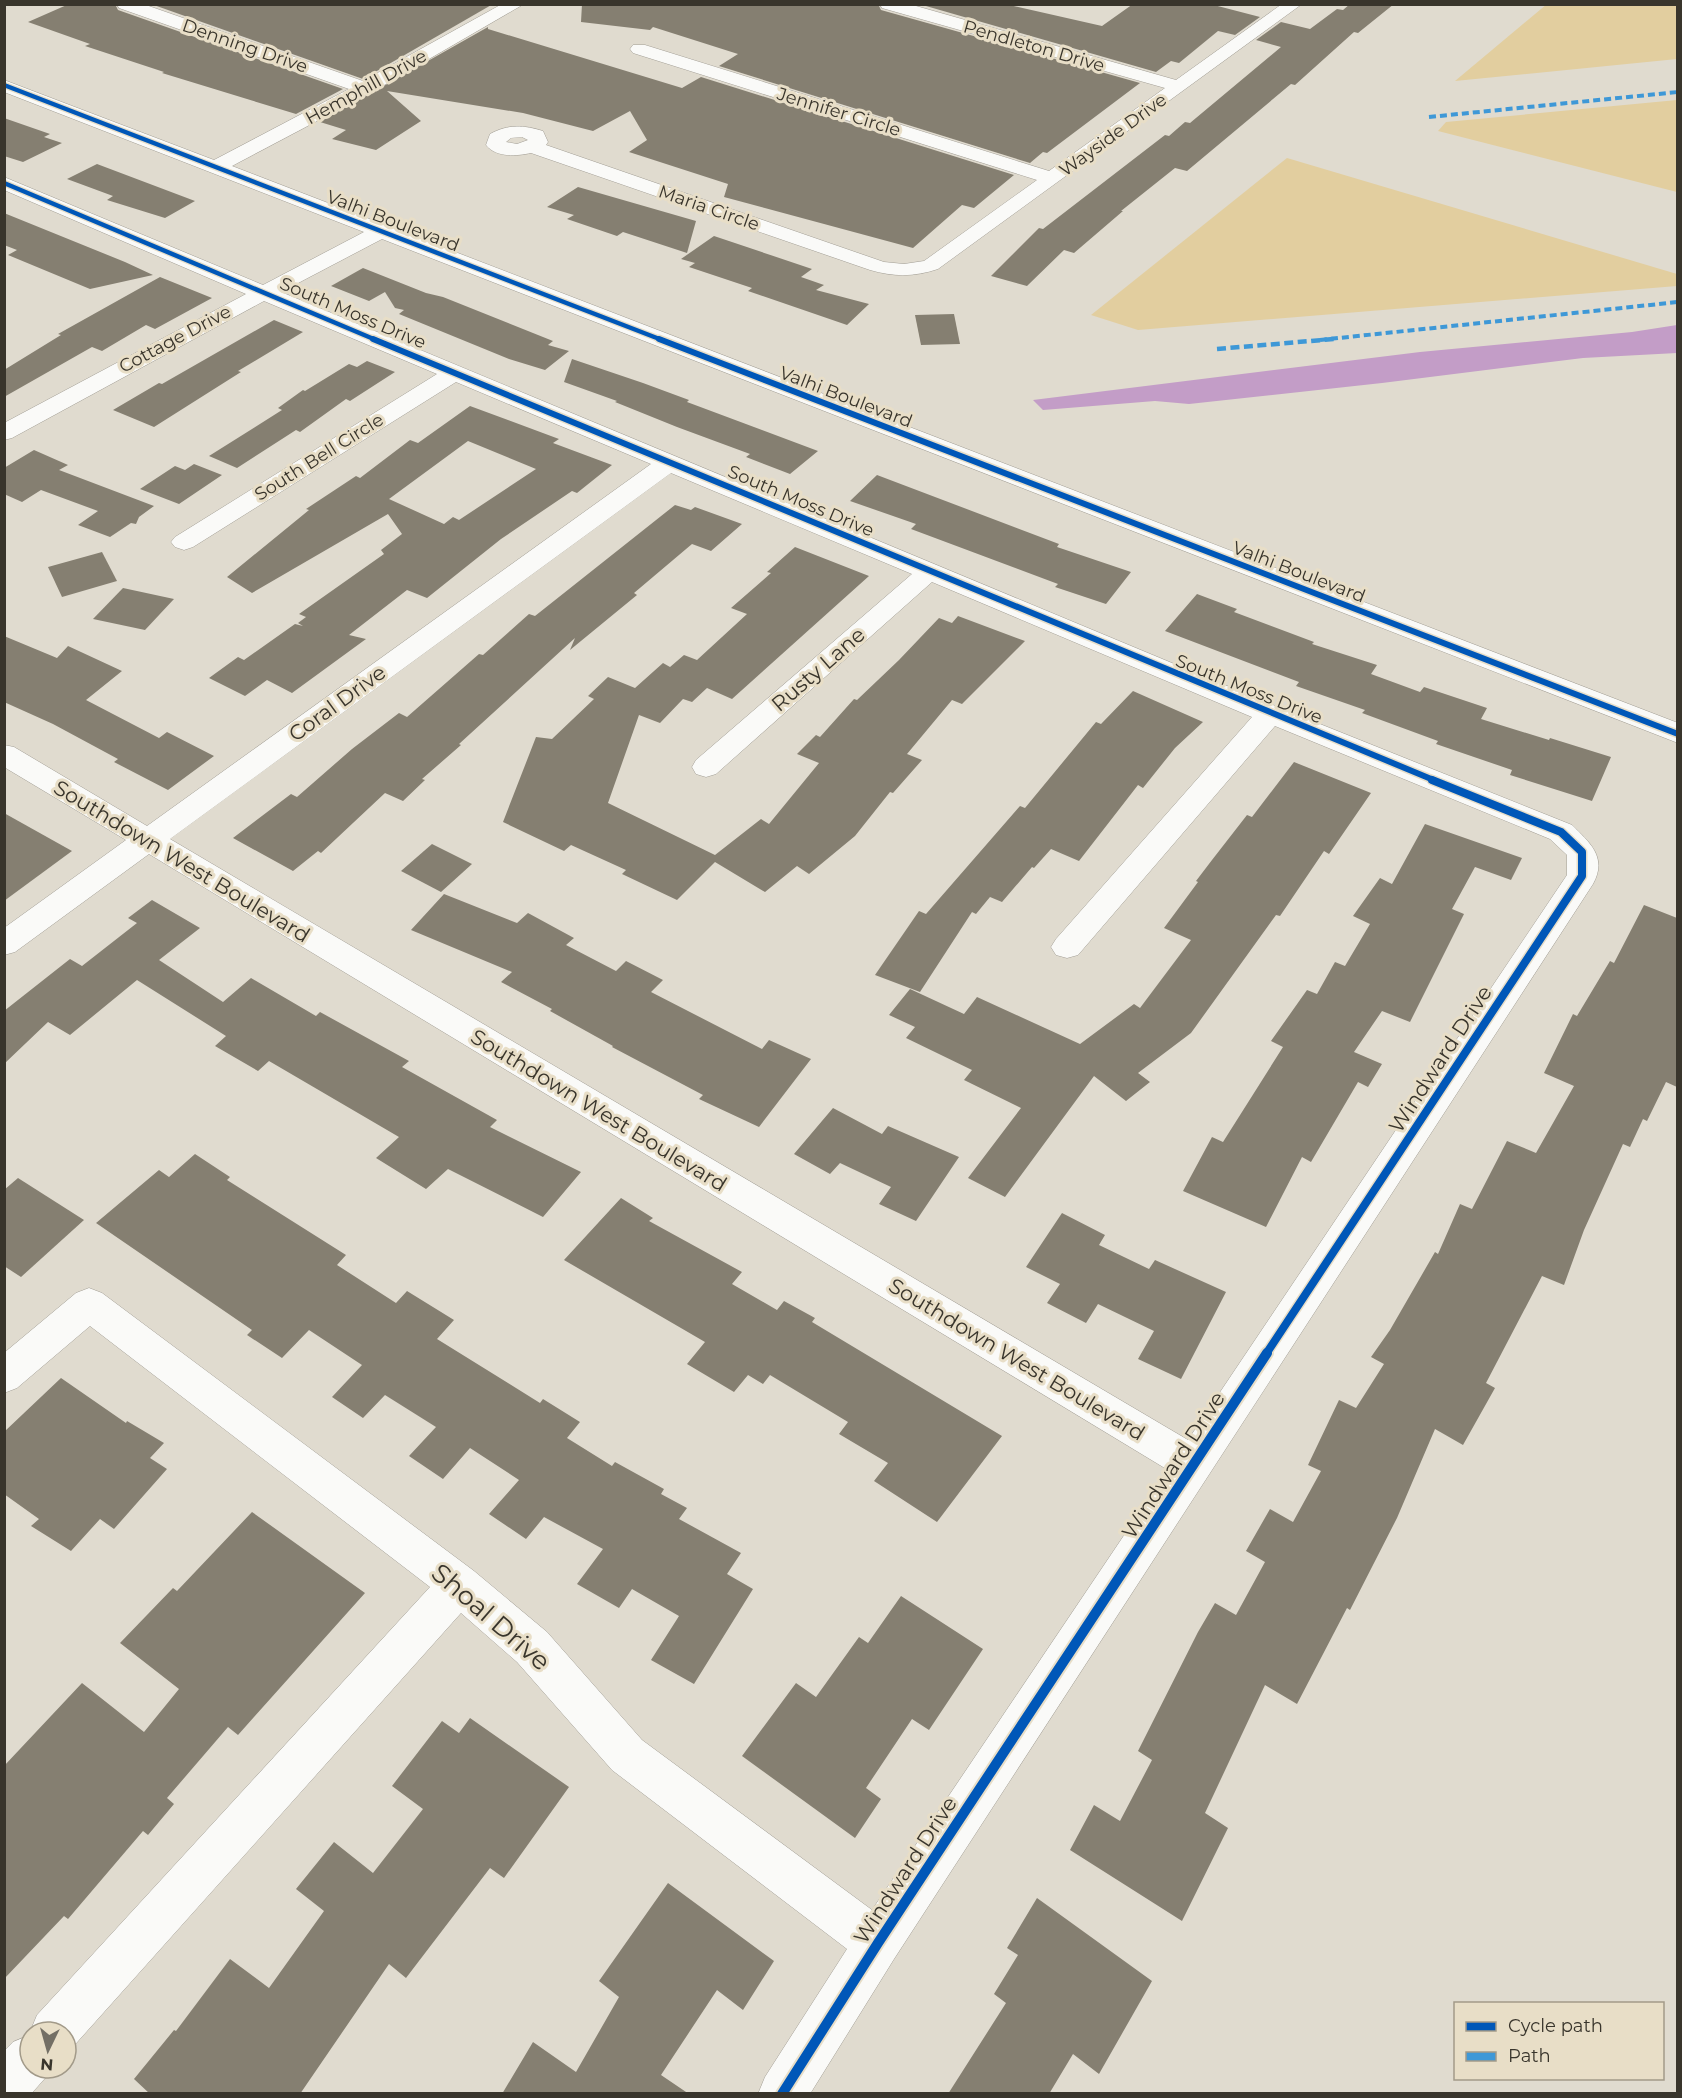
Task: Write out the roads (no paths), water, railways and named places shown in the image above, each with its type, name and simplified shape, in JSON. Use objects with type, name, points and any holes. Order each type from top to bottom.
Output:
[{"type":"street","name":"Denning Drive","points":[[125,4],[365,88]]},
{"type":"street","name":"Pendleton Drive","points":[[888,4],[1180,87]]},
{"type":"street","points":[[1264,4],[1290,7]]},
{"type":"street","name":"Hemphill Drive","points":[[215,168],[365,88],[506,6]]},
{"type":"street","name":"Wayside Drive","points":[[931,265],[1290,7]]},
{"type":"street","name":"Jennifer Circle","points":[[639,49],[1052,178]]},
{"type":"street","name":"Valhi Boulevard","points":[[4,85],[1677,734]]},
{"type":"street","name":"Maria Circle","points":[[531,146],[887,269],[905,271],[931,265]]},
{"type":"street","name":"South Moss Drive","points":[[4,183],[929,572],[1561,832],[1582,852]]},
{"type":"street","name":"Cottage Drive","points":[[4,433],[379,232]]},
{"type":"street","points":[[887,269],[891,285],[920,289],[935,283],[936,276],[931,265]]},
{"type":"street","name":"South Bell Circle","points":[[184,542],[455,373]]},
{"type":"street","name":"Coral Drive","points":[[4,944],[670,462]]},
{"type":"street","name":"Rusty Lane","points":[[706,767],[929,572]]},
{"type":"street","points":[[1067,947],[1270,714]]},
{"type":"street","name":"Southdown West Boulevard","points":[[4,754],[1195,1465]]},
{"type":"street","name":"Windward Drive","points":[[782,2094],[878,1943],[1582,876],[1582,852]]},
{"type":"street","name":"Shoal Drive","points":[[4,1376],[89,1304],[459,1585],[532,1647],[627,1755],[878,1943]]},
{"type":"street","points":[[65,2020],[459,1585]]},
{"type":"street","points":[[4,2087],[18,2072]]}]
